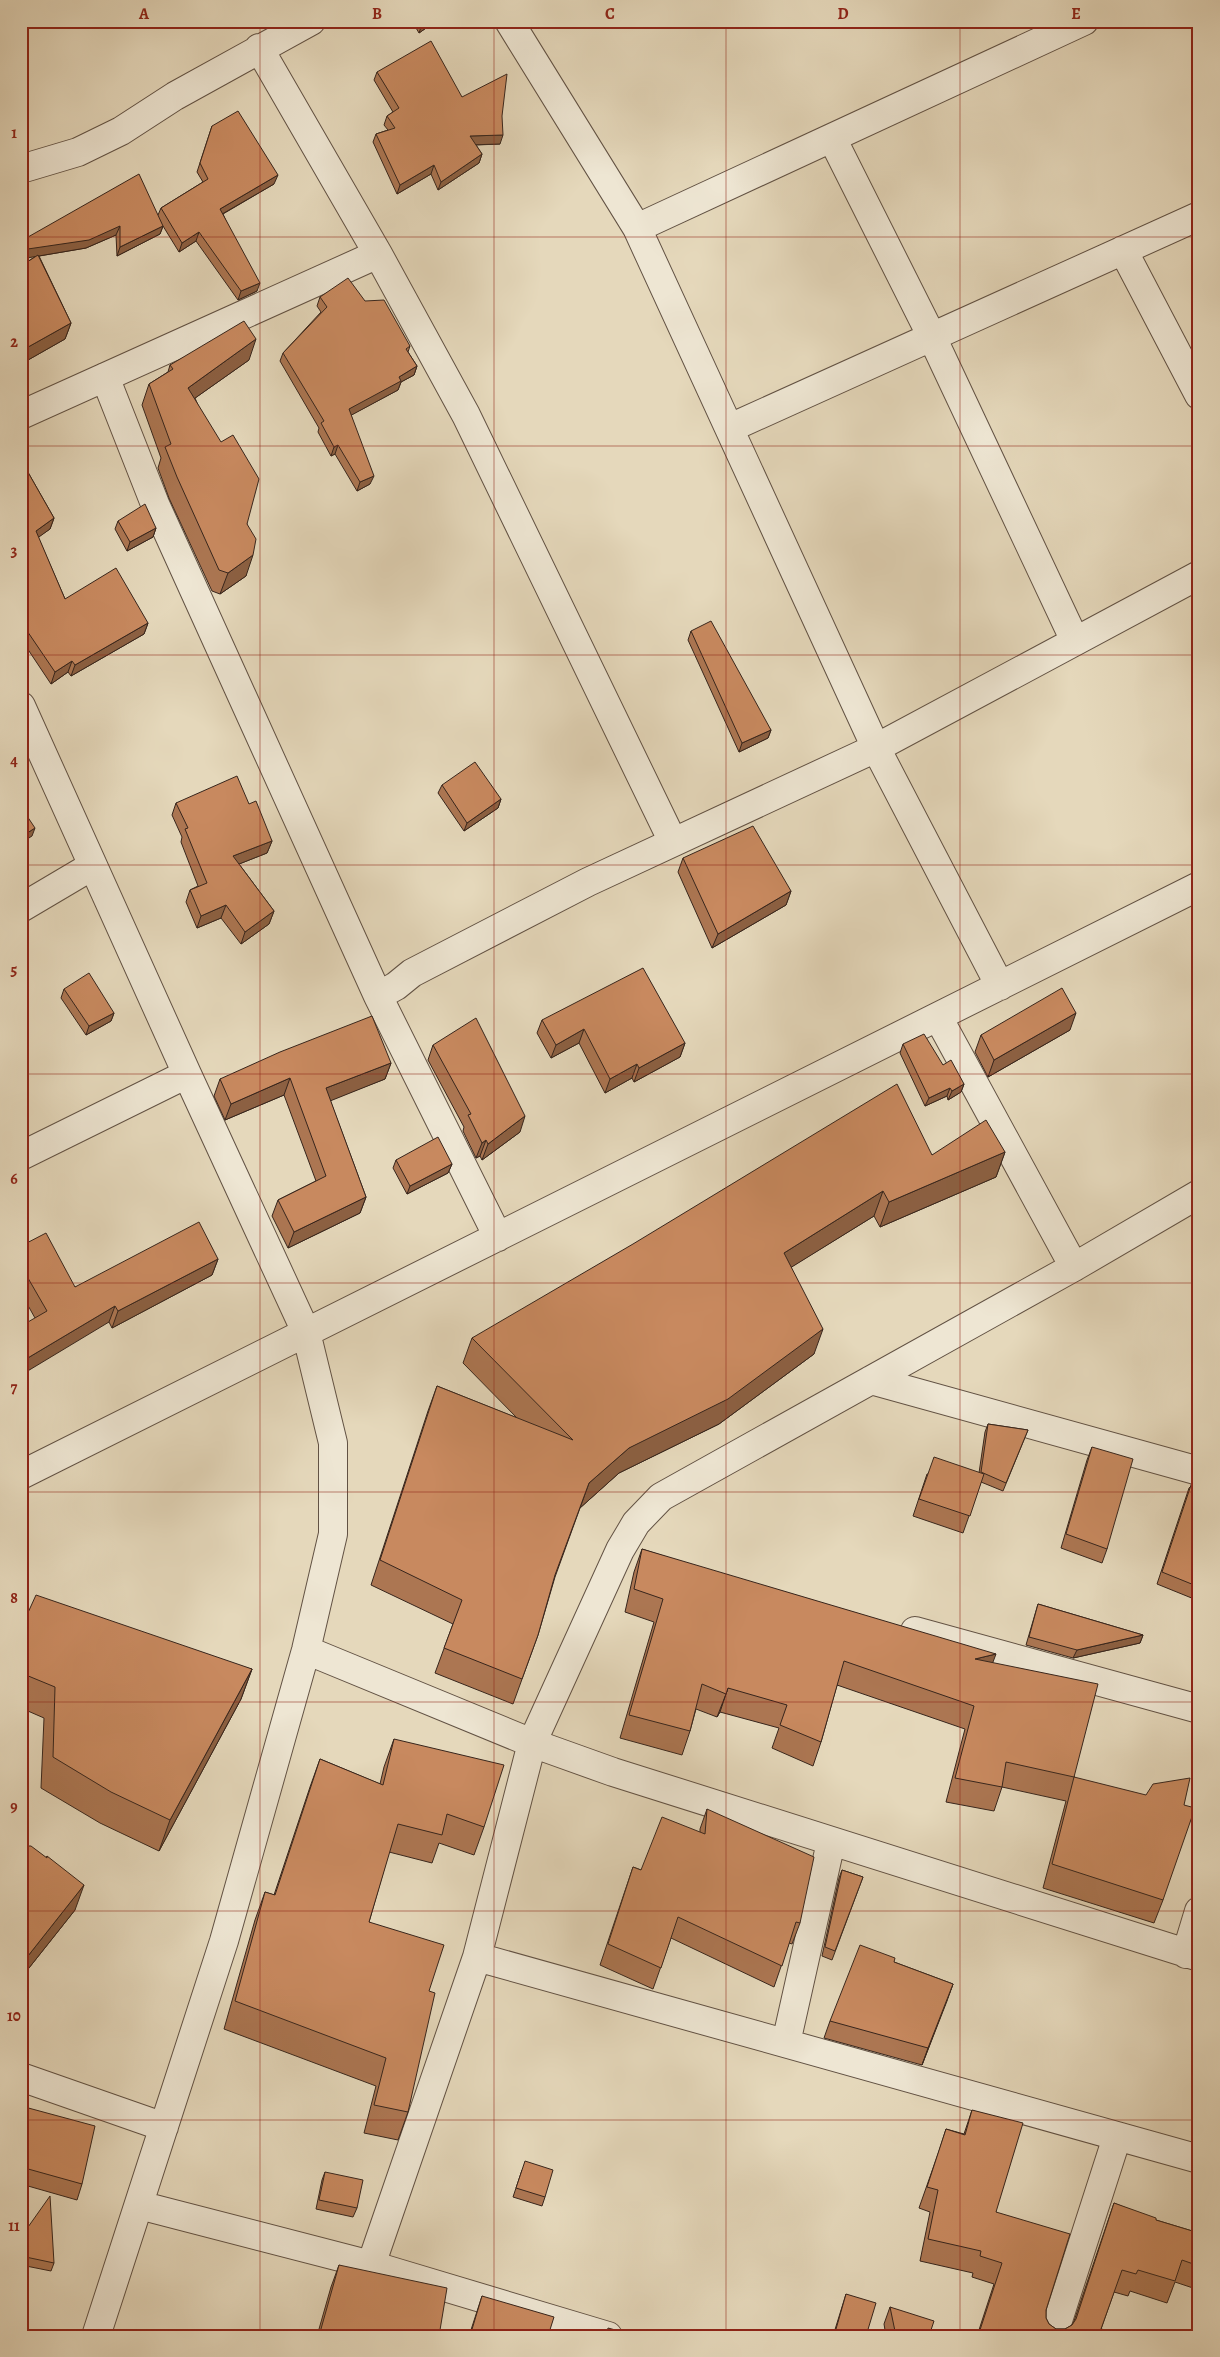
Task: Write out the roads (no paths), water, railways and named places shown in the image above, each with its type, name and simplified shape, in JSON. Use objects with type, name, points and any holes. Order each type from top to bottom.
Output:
[{"type":"street","points":[[21,169],[78,152],[121,131],[175,96],[311,21]]},
{"type":"street","points":[[509,21],[637,228],[876,748],[1000,986]]},
{"type":"street","points":[[637,228],[1084,21]]},
{"type":"street","points":[[259,48],[378,254],[466,415],[673,842]]},
{"type":"street","points":[[832,138],[932,337],[1075,641]]},
{"type":"street","points":[[730,428],[1199,216]]},
{"type":"street","points":[[1123,250],[1199,395]]},
{"type":"street","points":[[21,415],[378,254]]},
{"type":"street","points":[[105,377],[159,514],[378,996],[498,1237]]},
{"type":"street","points":[[378,996],[396,986],[412,973],[588,882],[876,748],[1199,575]]},
{"type":"street","points":[[21,706],[186,1074],[306,1332],[333,1443],[333,1534],[306,1650],[224,1941],[96,2336]]},
{"type":"street","points":[[21,908],[92,866]]},
{"type":"street","points":[[21,1475],[1199,886]]},
{"type":"street","points":[[938,1017],[1074,1267]]},
{"type":"street","points":[[21,1156],[186,1074]]},
{"type":"street","points":[[371,2265],[477,1957],[532,1743],[620,1550],[636,1523],[661,1497],[1074,1267],[1199,1194]]},
{"type":"street","points":[[871,1380],[1199,1471]]},
{"type":"street","points":[[620,1550],[648,1558]]},
{"type":"street","points":[[895,1626],[1199,1709]]},
{"type":"street","points":[[306,1650],[532,1743],[623,1775],[1193,1956],[1199,1911]]},
{"type":"street","points":[[786,2043],[831,1842]]},
{"type":"street","points":[[477,1957],[1199,2160]]},
{"type":"street","points":[[21,2078],[164,2127]]},
{"type":"street","points":[[1053,2336],[1117,2136]]},
{"type":"street","points":[[139,2205],[371,2265],[608,2336]]}]
